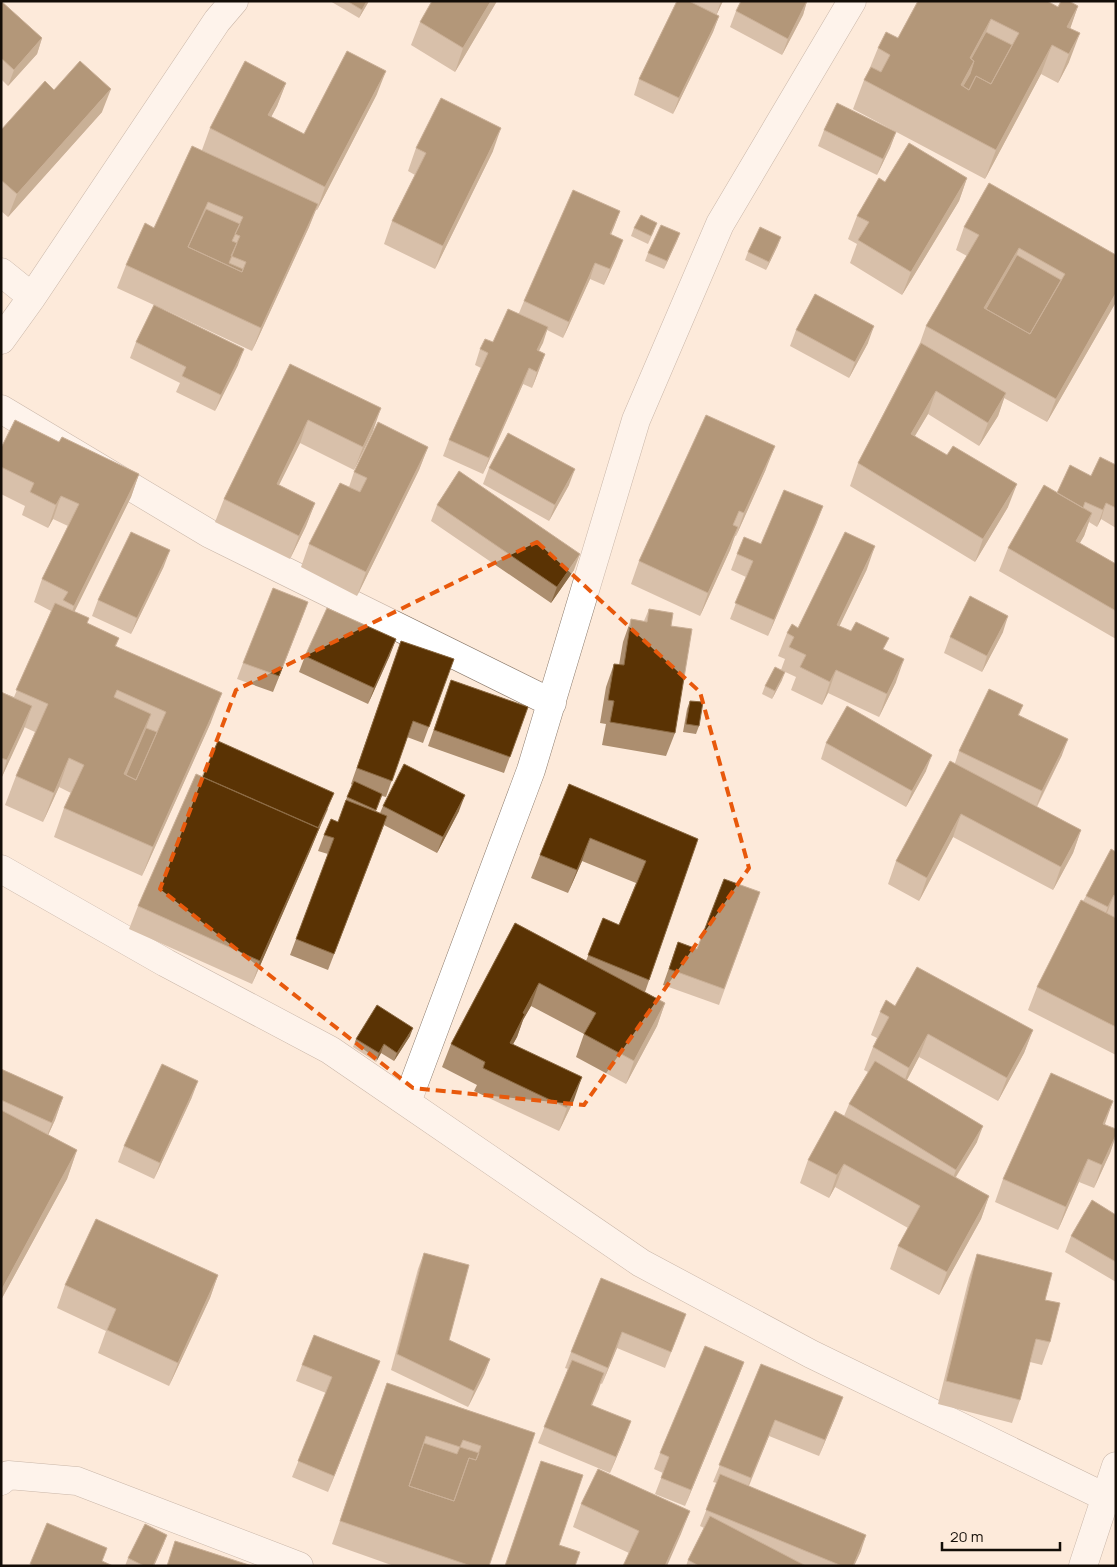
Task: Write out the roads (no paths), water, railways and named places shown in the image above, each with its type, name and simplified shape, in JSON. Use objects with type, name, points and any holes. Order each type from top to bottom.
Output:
[{"type":"street","points":[[1,340],[218,21],[234,1]]},
{"type":"street","points":[[407,1102],[531,770],[643,402],[720,224],[852,1]]},
{"type":"street","points":[[1,272],[32,297]]},
{"type":"street","points":[[1,409],[210,534],[552,703]]},
{"type":"street","points":[[1,869],[166,963],[330,1050],[642,1263],[810,1354],[1105,1497]]},
{"type":"street","points":[[1083,1566],[1116,1466]]},
{"type":"street","points":[[1,1481],[8,1475],[77,1481],[299,1566]]}]
